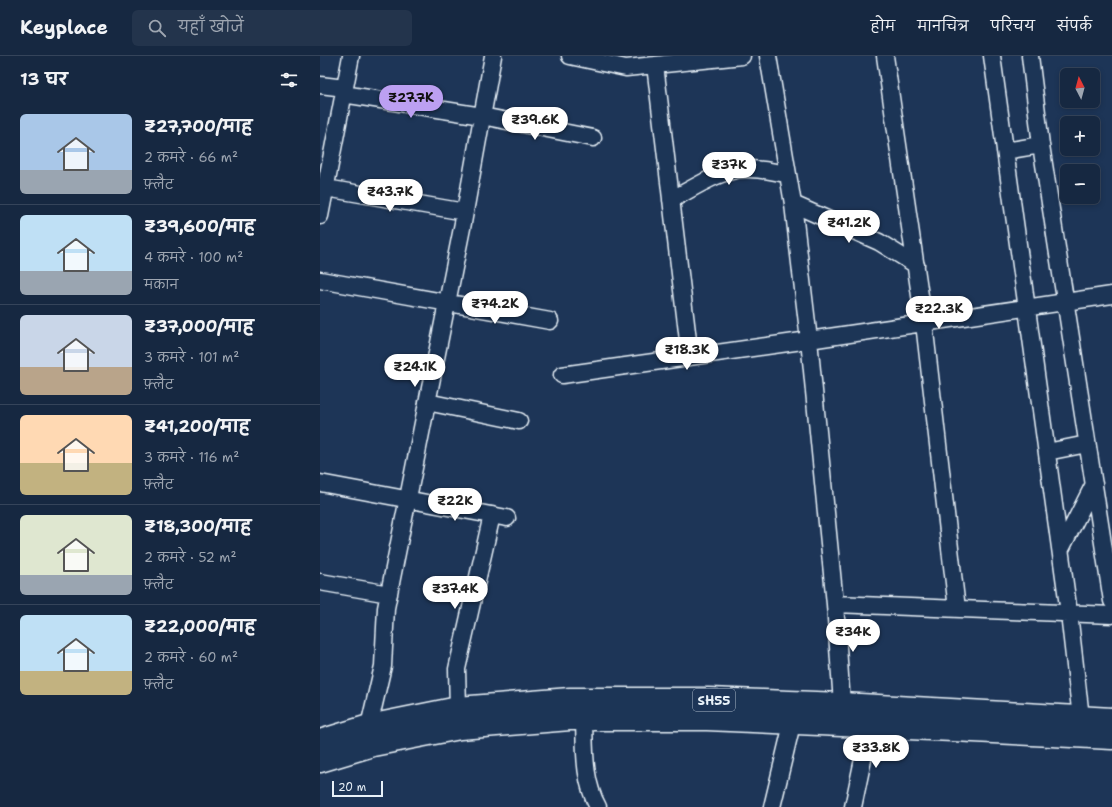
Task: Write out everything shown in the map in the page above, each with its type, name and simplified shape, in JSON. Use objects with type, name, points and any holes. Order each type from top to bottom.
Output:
[{"type":"main road","name":"SH55","points":[[320,741],[369,726],[458,708],[570,699],[654,698],[842,704],[1081,718],[1109,729]]},
{"type":"main road","name":"SH55","points":[[320,761],[374,744],[460,728],[584,719],[707,720],[870,726],[1109,729]]},
{"type":"street","points":[[320,216],[323,188],[351,56]]},
{"type":"street","points":[[369,726],[383,666],[389,594],[465,212],[493,56]]},
{"type":"street","points":[[570,56],[626,68],[742,56]]},
{"type":"street","points":[[768,56],[793,204],[809,340],[835,604],[842,704]]},
{"type":"street","points":[[885,56],[924,323],[957,609]]},
{"type":"street","points":[[992,56],[1069,613],[1081,718]]},
{"type":"street","points":[[1030,56],[1041,145],[1112,601]]},
{"type":"street","points":[[655,65],[690,357]]},
{"type":"street","points":[[320,85],[344,91],[593,138]]},
{"type":"street","points":[[1005,151],[1041,145]]},
{"type":"street","points":[[671,200],[707,180],[744,168],[762,169],[788,174]]},
{"type":"street","points":[[323,188],[465,212]]},
{"type":"street","points":[[793,204],[879,242],[916,265]]},
{"type":"street","points":[[320,280],[550,321]]},
{"type":"street","points":[[562,375],[1112,295]]},
{"type":"street","points":[[427,402],[519,421]]},
{"type":"street","points":[[1047,452],[1087,444]]},
{"type":"street","points":[[320,483],[408,498],[499,517],[457,669],[458,708]]},
{"type":"street","points":[[1060,549],[1094,484]]},
{"type":"street","points":[[320,582],[389,594]]},
{"type":"street","points":[[835,604],[1112,615]]},
{"type":"street","points":[[584,719],[585,765],[590,789],[598,807]]},
{"type":"street","points":[[772,807],[792,724]]},
{"type":"street","points":[[853,807],[870,726]]}]
